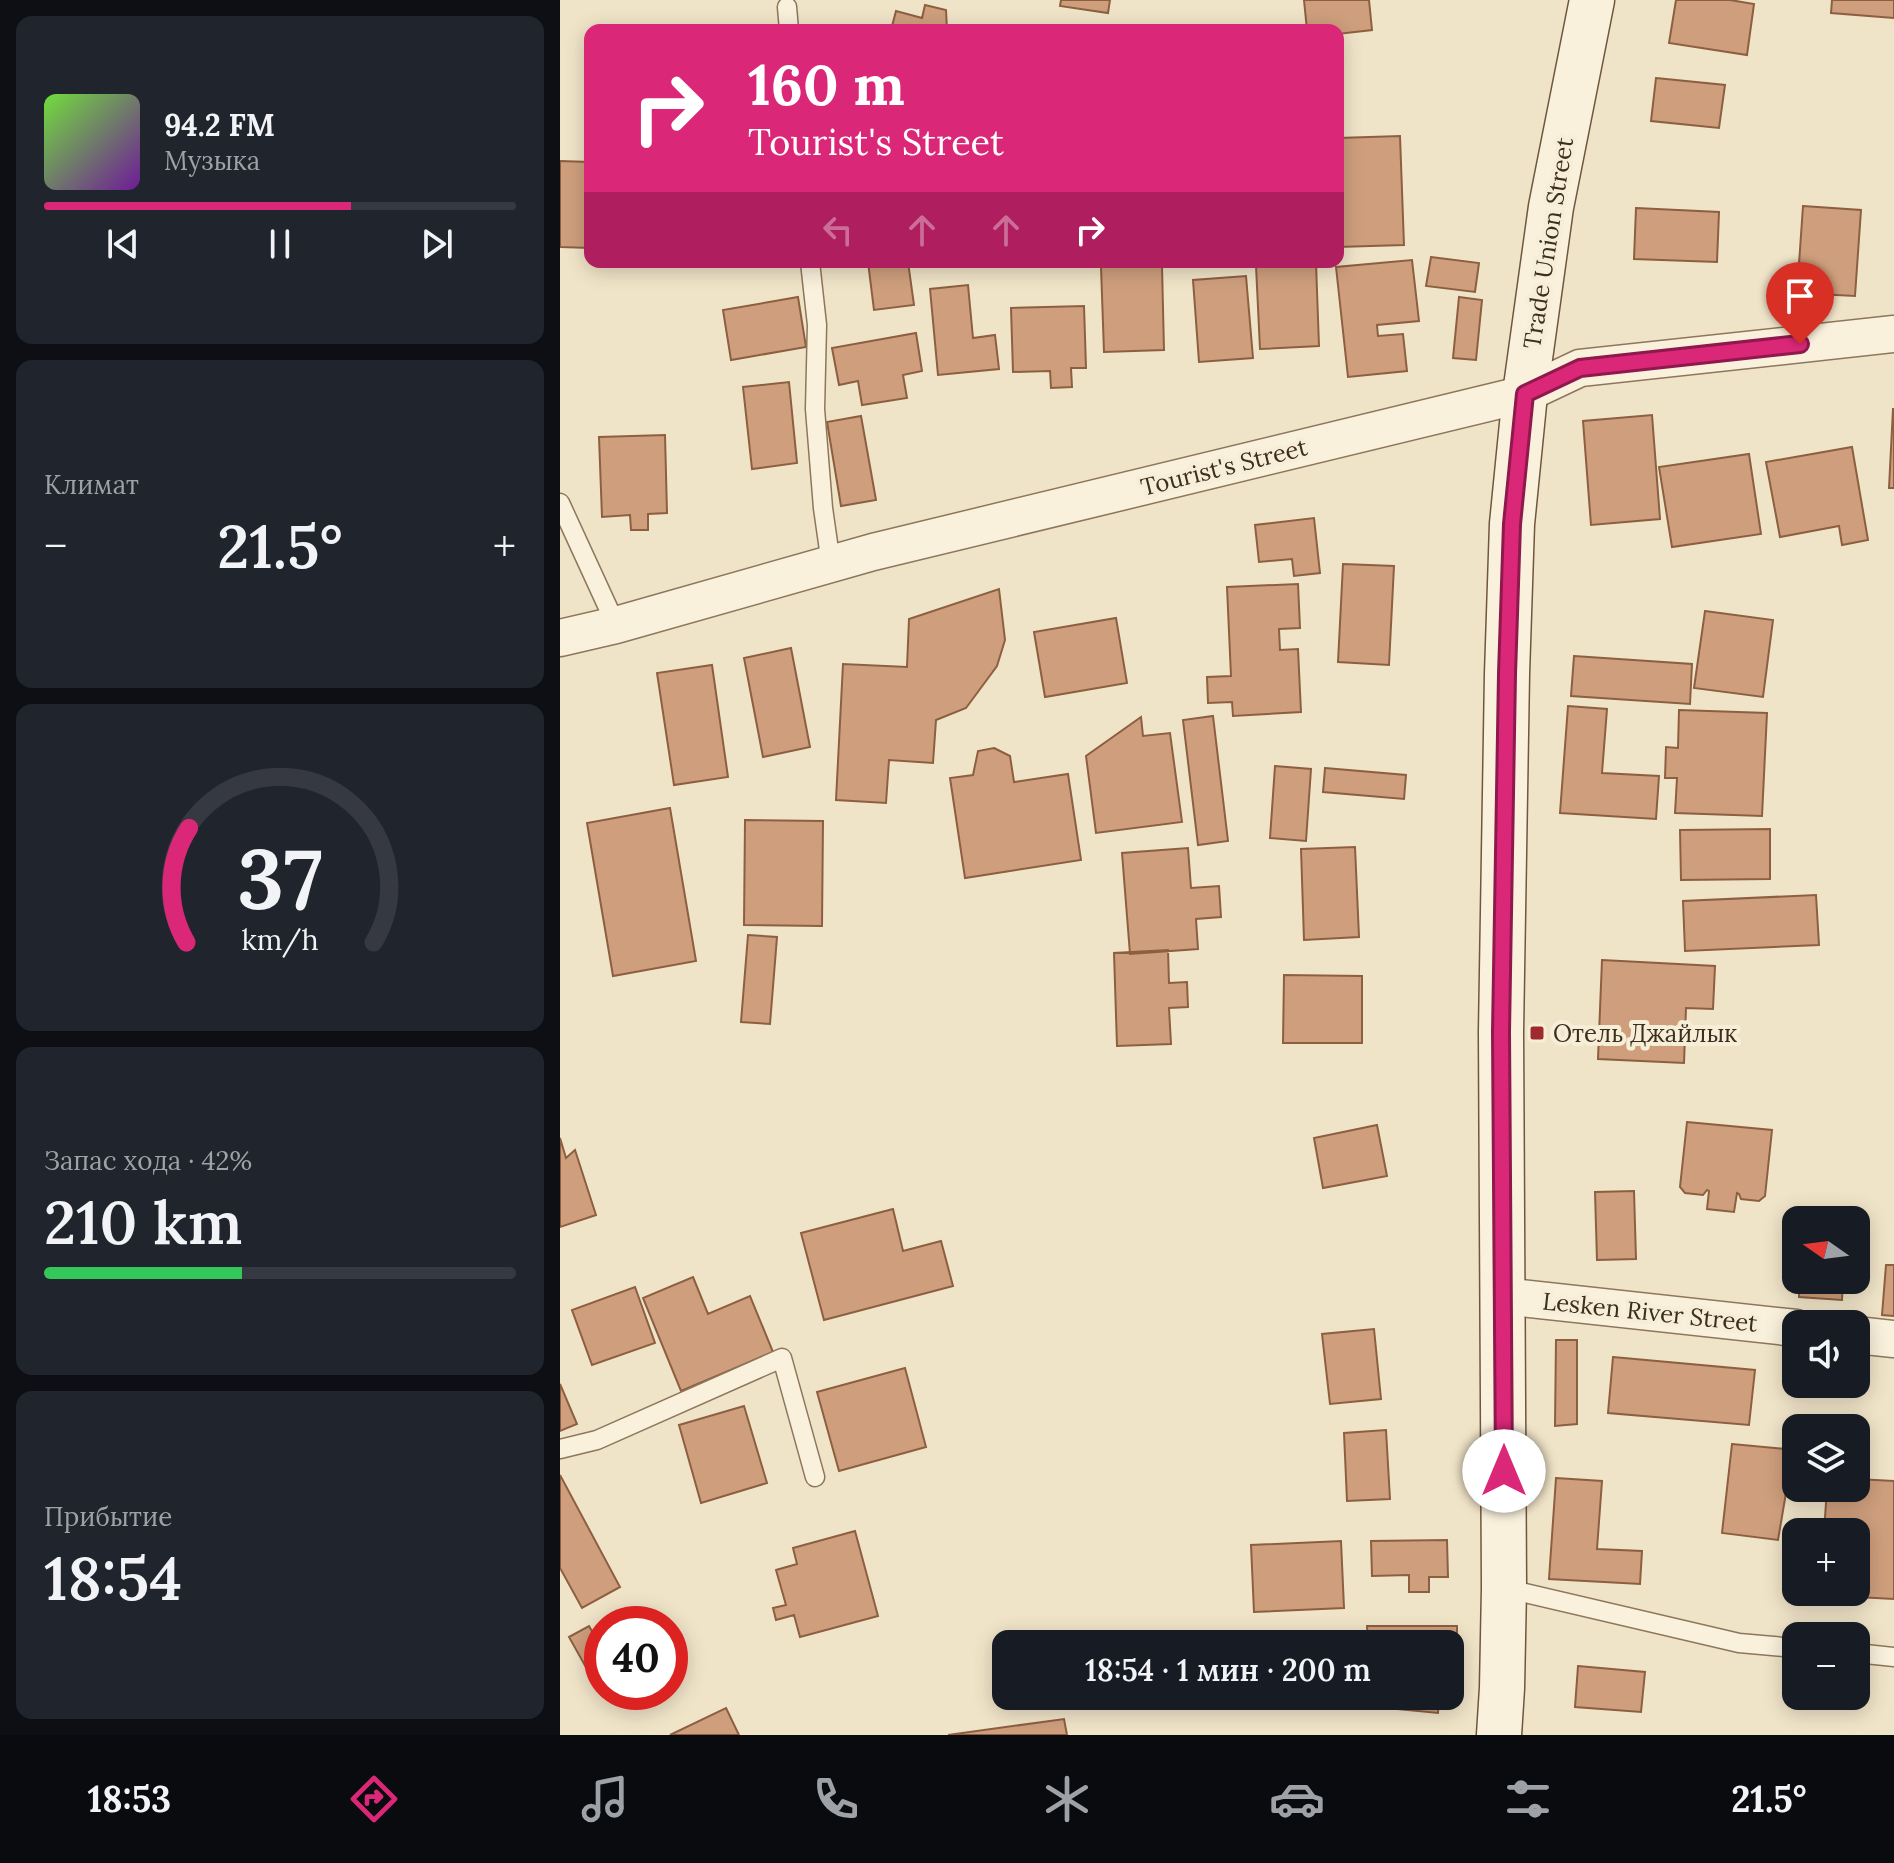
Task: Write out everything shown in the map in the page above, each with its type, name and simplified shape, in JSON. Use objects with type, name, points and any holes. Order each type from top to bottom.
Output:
[{"type":"street","name":"Trade Union Street","points":[[1499,1735],[1504,1588],[1501,1032],[1512,524],[1525,394],[1551,207],[1592,0]]},
{"type":"street","name":"Tourist's Street","points":[[560,638],[920,541],[1525,394],[1580,368],[1894,334]]},
{"type":"street","name":"Lesken River Street","points":[[1503,1296],[1782,1326]]},
{"type":"street","points":[[1870,1336],[1894,1339]]},
{"type":"lane","points":[[787,7],[788,24]]},
{"type":"lane","points":[[811,268],[817,325],[815,409],[831,564]]},
{"type":"lane","points":[[560,503],[616,625]]},
{"type":"lane","points":[[560,1449],[597,1440],[782,1358],[815,1477]]},
{"type":"lane","points":[[1504,1588],[1739,1643],[1782,1647]]},
{"type":"lane","points":[[1870,1654],[1894,1657]]},
{"type":"building","points":[[1061,0],[1110,0],[1108,13],[1060,6]]},
{"type":"building","points":[[1304,0],[1369,0],[1372,30],[1344,33],[1344,24],[1306,24]]},
{"type":"building","points":[[1676,0],[1730,0],[1754,4],[1747,55],[1669,43]]},
{"type":"building","points":[[1832,0],[1894,0],[1894,18],[1831,13]]},
{"type":"building","points":[[925,5],[946,10],[947,24],[893,24],[896,11],[922,18]]},
{"type":"building","points":[[1656,78],[1725,85],[1719,128],[1651,121]]},
{"type":"building","points":[[1400,136],[1404,245],[1344,247],[1344,138]]},
{"type":"building","points":[[560,161],[584,162],[584,248],[560,247]]},
{"type":"building","points":[[1803,206],[1861,210],[1855,296],[1797,293]]},
{"type":"building","points":[[1636,208],[1719,212],[1717,262],[1634,259]]},
{"type":"building","points":[[1431,257],[1479,263],[1475,292],[1426,286]]},
{"type":"building","points":[[1412,260],[1419,321],[1377,325],[1378,336],[1403,334],[1407,371],[1348,377],[1336,268]]},
{"type":"building","points":[[869,268],[909,268],[914,305],[874,310]]},
{"type":"building","points":[[1101,268],[1162,268],[1164,350],[1104,352]]},
{"type":"building","points":[[1256,268],[1316,268],[1319,346],[1260,349]]},
{"type":"building","points":[[1246,276],[1253,358],[1199,362],[1193,280]]},
{"type":"building","points":[[968,285],[973,338],[995,335],[999,369],[938,375],[930,289]]},
{"type":"building","points":[[798,297],[806,347],[731,360],[723,310]]},
{"type":"building","points":[[1459,297],[1482,300],[1476,360],[1453,358]]},
{"type":"building","points":[[1084,306],[1086,368],[1071,368],[1072,387],[1051,388],[1050,371],[1013,372],[1011,308]]},
{"type":"building","points":[[916,333],[922,371],[903,375],[907,398],[862,405],[858,381],[839,385],[832,348]]},
{"type":"building","points":[[789,382],[797,463],[752,469],[743,387]]},
{"type":"building","points":[[1893,409],[1894,488],[1889,488]]},
{"type":"building","points":[[1652,415],[1660,519],[1591,525],[1583,421]]},
{"type":"building","points":[[861,416],[876,500],[841,506],[827,422]]},
{"type":"building","points":[[665,435],[667,513],[648,514],[648,530],[631,530],[630,515],[602,517],[599,437]]},
{"type":"building","points":[[1852,447],[1868,540],[1842,545],[1839,526],[1780,537],[1766,462]]},
{"type":"building","points":[[1749,454],[1761,534],[1672,547],[1659,467]]},
{"type":"building","points":[[1314,518],[1320,573],[1294,576],[1292,559],[1259,562],[1255,525]]},
{"type":"building","points":[[1343,564],[1394,566],[1389,665],[1338,662]]},
{"type":"building","points":[[1298,584],[1300,628],[1279,629],[1280,650],[1298,649],[1301,712],[1233,716],[1232,702],[1208,703],[1207,677],[1231,676],[1227,587]]},
{"type":"building","points":[[999,589],[1005,640],[997,666],[966,708],[936,720],[933,763],[889,760],[886,803],[836,800],[843,664],[907,667],[909,619]]},
{"type":"building","points":[[1705,611],[1773,620],[1763,697],[1694,688]]},
{"type":"building","points":[[1116,618],[1127,683],[1045,697],[1034,632]]},
{"type":"building","points":[[791,648],[810,747],[763,757],[744,658]]},
{"type":"building","points":[[1574,656],[1692,664],[1690,704],[1571,696]]},
{"type":"building","points":[[712,665],[728,777],[674,785],[657,673]]},
{"type":"building","points":[[1568,706],[1607,709],[1602,773],[1659,776],[1656,819],[1560,813]]},
{"type":"building","points":[[1679,710],[1767,713],[1762,816],[1675,813],[1677,778],[1665,778],[1666,747],[1678,748]]},
{"type":"building","points":[[1213,716],[1228,841],[1198,845],[1183,720]]},
{"type":"building","points":[[1141,717],[1143,736],[1170,733],[1182,822],[1096,833],[1086,756]]},
{"type":"building","points":[[994,748],[1010,756],[1014,782],[1068,774],[1081,860],[965,878],[950,778],[973,775],[978,751]]},
{"type":"building","points":[[1275,766],[1311,769],[1306,841],[1270,838]]},
{"type":"building","points":[[1325,768],[1406,775],[1404,799],[1323,792]]},
{"type":"building","points":[[670,808],[696,961],[613,976],[587,823]]},
{"type":"building","points":[[745,820],[823,821],[822,926],[744,925]]},
{"type":"building","points":[[1770,829],[1770,879],[1681,880],[1680,830]]},
{"type":"building","points":[[1355,847],[1359,937],[1304,940],[1301,849]]},
{"type":"building","points":[[1188,848],[1191,888],[1219,886],[1221,917],[1196,919],[1198,949],[1130,954],[1122,853]]},
{"type":"building","points":[[1816,895],[1819,945],[1685,951],[1683,901]]},
{"type":"building","points":[[748,935],[777,937],[770,1024],[741,1022]]},
{"type":"building","points":[[1168,950],[1169,983],[1187,982],[1188,1007],[1169,1008],[1171,1044],[1117,1046],[1114,953]]},
{"type":"building","points":[[1602,960],[1715,966],[1713,1009],[1686,1008],[1684,1063],[1598,1059]]},
{"type":"building","points":[[1284,975],[1362,976],[1362,1043],[1283,1043]]},
{"type":"building","points":[[1687,1122],[1772,1130],[1765,1196],[1759,1201],[1741,1199],[1737,1193],[1734,1212],[1707,1209],[1707,1190],[1703,1195],[1685,1193],[1680,1187]]},
{"type":"building","points":[[1377,1125],[1387,1176],[1323,1188],[1314,1138]]},
{"type":"building","points":[[560,1138],[566,1158],[575,1150],[596,1215],[560,1227]]},
{"type":"building","points":[[1634,1191],[1636,1259],[1597,1260],[1595,1192]]},
{"type":"building","points":[[893,1209],[903,1251],[941,1241],[953,1286],[824,1320],[801,1233]]},
{"type":"building","points":[[1886,1265],[1894,1265],[1894,1316],[1882,1315]]},
{"type":"building","points":[[693,1277],[708,1314],[750,1296],[773,1352],[681,1391],[643,1298]]},
{"type":"building","points":[[635,1287],[655,1343],[592,1365],[572,1310]]},
{"type":"building","points":[[1799,1294],[1842,1294],[1842,1300],[1799,1297]]},
{"type":"building","points":[[1374,1329],[1381,1399],[1330,1404],[1322,1334]]},
{"type":"building","points":[[1556,1340],[1577,1340],[1577,1424],[1555,1426]]},
{"type":"building","points":[[1613,1357],[1755,1370],[1749,1425],[1608,1413]]},
{"type":"building","points":[[905,1368],[926,1447],[839,1471],[817,1392]]},
{"type":"building","points":[[560,1384],[577,1424],[560,1431]]},
{"type":"building","points":[[744,1406],[767,1483],[701,1503],[679,1425]]},
{"type":"building","points":[[1386,1430],[1390,1499],[1347,1501],[1344,1433]]},
{"type":"building","points":[[1732,1444],[1782,1449],[1782,1502],[1784,1502],[1778,1540],[1722,1533]]},
{"type":"building","points":[[560,1475],[620,1587],[582,1608],[560,1568]]},
{"type":"building","points":[[1556,1478],[1602,1481],[1597,1549],[1642,1551],[1640,1584],[1549,1579]]},
{"type":"building","points":[[1870,1480],[1894,1481],[1894,1599],[1870,1598],[1870,1518],[1825,1518],[1826,1502],[1870,1502]]},
{"type":"building","points":[[855,1531],[878,1616],[800,1637],[794,1615],[776,1620],[773,1608],[786,1605],[776,1570],[797,1564],[793,1548]]},
{"type":"building","points":[[1447,1540],[1448,1577],[1429,1577],[1429,1592],[1409,1592],[1409,1575],[1372,1576],[1371,1541]]},
{"type":"building","points":[[1341,1541],[1344,1608],[1254,1612],[1251,1545]]},
{"type":"building","points":[[1367,1626],[1457,1626],[1457,1630],[1367,1630]]},
{"type":"building","points":[[584,1629],[584,1664],[569,1637]]},
{"type":"building","points":[[1578,1666],[1645,1672],[1641,1712],[1575,1707]]},
{"type":"building","points":[[726,1708],[739,1735],[670,1735]]},
{"type":"building","points":[[1407,1710],[1438,1710],[1438,1713]]},
{"type":"building","points":[[1064,1719],[1067,1735],[948,1735]]},
{"type":"place","name":"Отель Джайлык","points":[[1537,1033]]},
{"type":"route","points":[[1504,1471],[1501,1032],[1507,674],[1512,524],[1525,394],[1580,368],[1800,344]]}]
